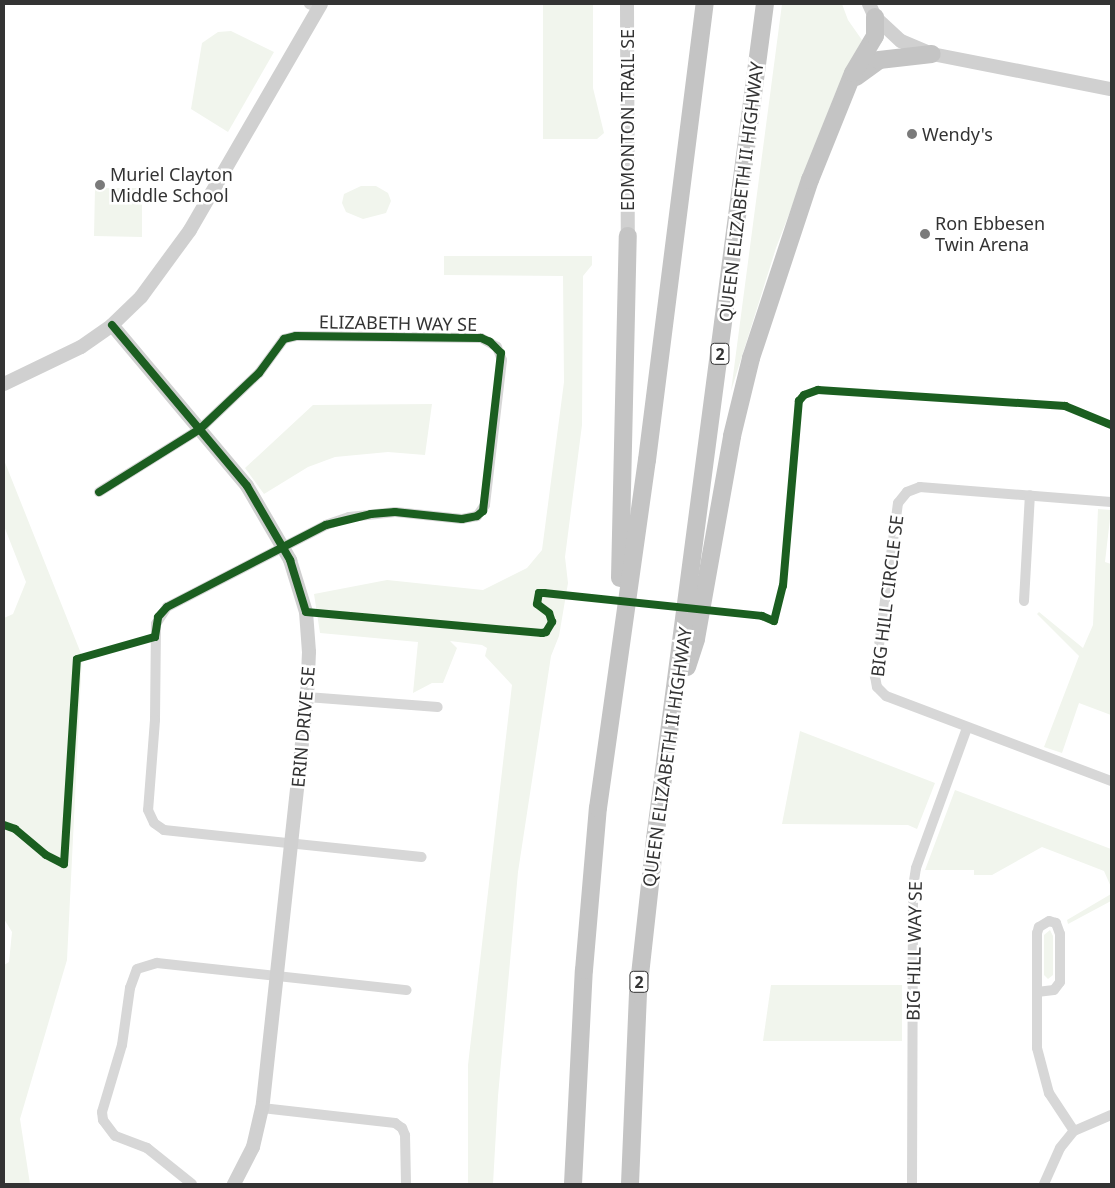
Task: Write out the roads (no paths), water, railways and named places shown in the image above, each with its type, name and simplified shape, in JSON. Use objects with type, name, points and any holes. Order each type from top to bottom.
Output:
[{"type":"highway","points":[[573,1184],[590,894],[618,652],[649,450],[706,4]]},
{"type":"highway","name":"QUEEN ELIZABETH II HIGHWAY","points":[[630,1184],[638,993],[655,839],[675,703],[765,4]]},
{"type":"highway","points":[[675,703],[696,639],[732,436],[751,358],[790,235],[841,101],[875,36],[872,10]]},
{"type":"highway","points":[[841,101],[854,79],[870,65],[887,58],[932,54]]},
{"type":"highway","points":[[618,652],[628,236]]},
{"type":"street","name":"EDMONTON TRAIL SE","points":[[627,4],[628,236]]},
{"type":"street","points":[[4,384],[81,347],[112,325],[141,297],[190,230],[316,5]]},
{"type":"street","points":[[872,10],[901,41],[932,54],[1111,89]]},
{"type":"street","name":"ERIN DRIVE SE","points":[[112,325],[247,486],[283,546],[294,569],[306,612],[309,652],[307,697],[262,1108],[254,1148],[234,1184]]},
{"type":"street","name":"ELIZABETH WAY SE","points":[[200,429],[259,374],[277,346],[291,337],[481,338],[490,342],[502,353],[486,505],[477,516],[462,519],[395,512],[371,514],[326,524],[283,546]]},
{"type":"street","points":[[99,492],[200,429]]},
{"type":"street","name":"BIG HILL CIRCLE SE","points":[[1111,502],[920,487],[907,492],[898,502],[875,682],[886,696],[1111,781]]},
{"type":"street","points":[[1024,601],[1030,495]]},
{"type":"street","points":[[283,546],[167,607],[158,617],[148,810],[154,823],[164,830],[422,857]]},
{"type":"street","points":[[307,697],[438,707]]},
{"type":"street","name":"BIG HILL WAY SE","points":[[912,1184],[913,887],[916,868],[967,728]]},
{"type":"street","points":[[1037,992],[1054,990],[1060,982],[1060,934],[1056,923],[1049,921],[1040,927],[1038,933],[1037,992],[1039,1066],[1049,1093],[1074,1131]]},
{"type":"street","points":[[192,1184],[147,1148],[115,1136],[103,1120],[102,1112],[122,1045],[132,979],[138,969],[158,963],[407,990]]},
{"type":"street","points":[[262,1108],[395,1123],[402,1128],[405,1136],[406,1184]]},
{"type":"street","points":[[1044,1184],[1060,1148],[1074,1131],[1111,1115]]},
{"type":"place","name":"Wendy's","points":[[912,134]]},
{"type":"place","name":"Muriel Clayton Middle School","points":[[100,185]]},
{"type":"place","name":"Ron Ebbesen Twin Arena","points":[[925,234]]}]
